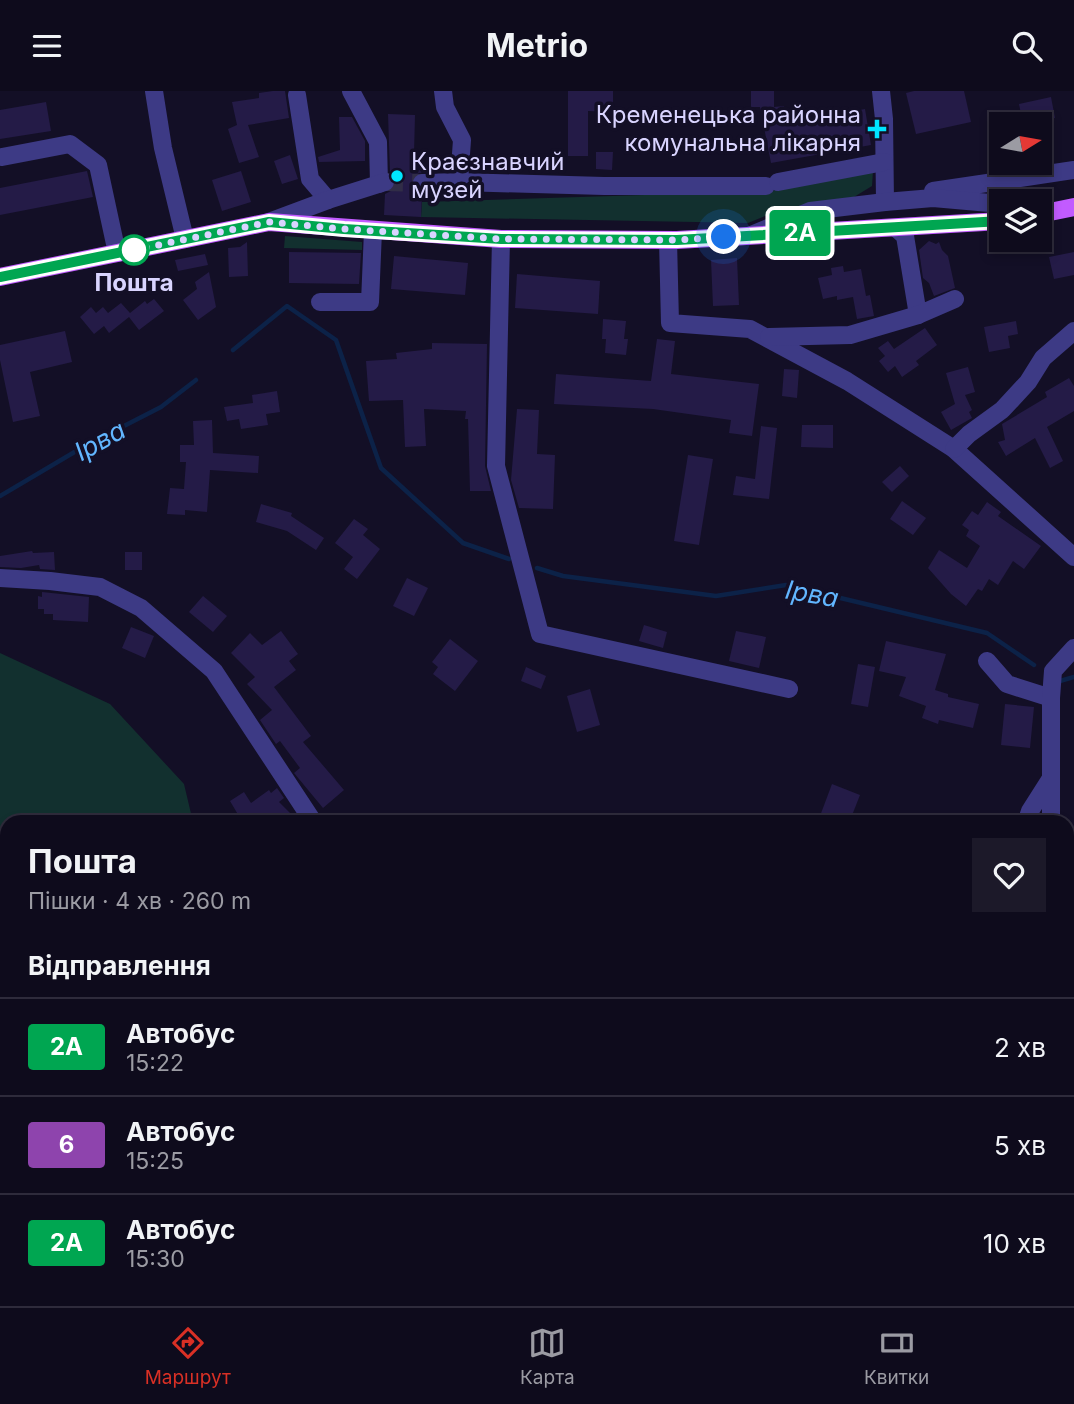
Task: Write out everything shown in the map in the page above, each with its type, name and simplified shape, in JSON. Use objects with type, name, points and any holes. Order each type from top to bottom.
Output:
[{"type":"main road","points":[[1052,212],[1074,207]]},
{"type":"main road","points":[[0,277],[269,222],[501,239],[668,240],[989,222]]},
{"type":"street","points":[[154,91],[163,148],[185,239]]},
{"type":"street","points":[[269,222],[328,199],[382,183],[378,142],[351,91]]},
{"type":"street","points":[[443,91],[445,107],[462,140],[459,182]]},
{"type":"street","points":[[881,91],[885,202]]},
{"type":"street","points":[[297,95],[310,179],[328,199]]},
{"type":"street","points":[[2,157],[70,144],[98,165],[117,253]]},
{"type":"street","points":[[422,183],[604,186],[772,184],[884,162]]},
{"type":"street","points":[[885,202],[942,189],[1074,170]]},
{"type":"street","points":[[748,236],[810,211],[933,198],[989,203]]},
{"type":"street","points":[[896,228],[905,236],[918,315]]},
{"type":"street","points":[[320,302],[370,302],[373,231]]},
{"type":"street","points":[[501,239],[496,466],[541,634],[789,689]]},
{"type":"street","points":[[668,240],[670,323],[750,329],[848,381],[954,449],[1074,557]]},
{"type":"street","points":[[766,338],[850,335],[918,315],[955,299]]},
{"type":"street","points":[[954,449],[1002,410],[1028,382],[1043,358],[1074,331]]},
{"type":"street","points":[[0,578],[100,587],[141,608],[214,671],[309,815]]},
{"type":"street","points":[[1051,815],[1053,671],[1074,648]]},
{"type":"street","points":[[987,661],[1007,684],[1051,698]]},
{"type":"street","points":[[1029,815],[1051,778]]},
{"type":"green space","points":[[873,171],[872,186],[854,197],[775,212],[748,223],[421,217],[422,202],[771,191]]},
{"type":"green space","points":[[285,236],[362,242],[362,250],[284,248]]},
{"type":"green space","points":[[0,653],[110,704],[184,784],[191,815],[0,815]]},
{"type":"building","points":[[285,91],[289,118],[248,125],[259,157],[239,163],[228,129],[237,125],[232,102],[259,98],[259,93]]},
{"type":"building","points":[[568,91],[613,91],[613,112],[588,111],[588,156],[568,156]]},
{"type":"building","points":[[751,91],[774,91],[774,107],[784,106],[787,124],[865,109],[871,145],[771,163],[760,107],[751,107]]},
{"type":"building","points":[[964,91],[971,122],[916,134],[906,93]]},
{"type":"building","points":[[1051,97],[1055,118],[1052,119],[1052,112],[1021,112],[1019,104]]},
{"type":"building","points":[[46,102],[51,131],[0,139],[0,110]]},
{"type":"building","points":[[388,114],[415,115],[414,154],[423,154],[423,172],[416,174],[411,184],[416,193],[422,194],[421,217],[384,215],[385,194],[393,190],[396,184],[396,178],[390,172]]},
{"type":"building","points":[[339,117],[352,117],[365,141],[365,161],[319,162],[318,157],[340,150]]},
{"type":"building","points":[[596,152],[613,152],[612,170],[596,169]]},
{"type":"building","points":[[290,155],[298,179],[282,184],[274,161]]},
{"type":"building","points":[[87,171],[93,197],[0,215],[0,188]]},
{"type":"building","points":[[241,171],[251,202],[222,211],[212,180]]},
{"type":"building","points":[[929,241],[936,244],[939,242],[948,256],[955,288],[934,296],[929,283],[923,278],[919,250]]},
{"type":"building","points":[[247,242],[248,276],[229,277],[228,248],[240,247]]},
{"type":"building","points":[[289,252],[361,253],[359,284],[289,283]]},
{"type":"building","points":[[1074,252],[1074,275],[1054,279],[1049,257]]},
{"type":"building","points":[[205,254],[208,265],[178,271],[175,260]]},
{"type":"building","points":[[394,256],[468,263],[465,295],[391,289]]},
{"type":"building","points":[[737,258],[739,305],[713,306],[711,260]]},
{"type":"building","points":[[843,266],[844,272],[861,269],[866,296],[870,295],[874,316],[857,319],[853,297],[823,299],[818,278],[832,275],[831,268]]},
{"type":"building","points":[[209,272],[216,307],[198,320],[183,300],[197,289],[195,282]]},
{"type":"building","points":[[517,274],[600,281],[598,314],[515,308]]},
{"type":"building","points":[[154,299],[164,311],[139,330],[129,317],[109,333],[104,326],[94,334],[80,317],[91,307],[96,313],[103,307],[108,313],[121,303],[130,313],[145,301],[147,304]]},
{"type":"building","points":[[603,319],[626,321],[626,355],[605,353],[606,339],[602,339]]},
{"type":"building","points":[[1016,321],[1018,334],[1008,336],[1010,348],[989,352],[984,327]]},
{"type":"building","points":[[925,328],[937,345],[916,361],[919,365],[902,377],[895,366],[888,372],[879,361],[885,356],[878,348],[888,341],[894,349]]},
{"type":"building","points":[[65,331],[72,362],[30,372],[40,416],[13,422],[0,360],[0,345]]},
{"type":"building","points":[[657,339],[675,341],[671,374],[759,384],[752,436],[729,433],[731,420],[653,409],[554,404],[556,374],[651,381]]},
{"type":"building","points":[[432,343],[487,344],[485,466],[491,491],[470,491],[466,411],[424,409],[426,446],[405,447],[403,400],[369,401],[366,361],[397,359],[396,353],[432,349]]},
{"type":"building","points":[[968,367],[975,392],[965,395],[972,410],[969,412],[972,418],[951,430],[941,412],[955,404],[946,373]]},
{"type":"building","points":[[784,369],[799,370],[797,398],[782,396]]},
{"type":"building","points":[[1069,378],[1074,386],[1074,411],[1047,427],[1063,461],[1050,468],[1035,438],[1006,456],[998,442],[1005,440],[1002,424],[1047,397],[1045,392]]},
{"type":"building","points":[[277,391],[280,412],[266,414],[268,425],[241,429],[239,419],[227,421],[224,407],[253,403],[252,395]]},
{"type":"building","points":[[517,409],[539,410],[537,454],[555,455],[553,509],[519,508],[511,480]]},
{"type":"building","points":[[212,420],[213,453],[259,456],[258,473],[210,470],[207,512],[185,510],[185,515],[167,514],[170,488],[184,489],[186,462],[180,462],[180,445],[194,445],[193,421]]},
{"type":"building","points":[[802,425],[833,425],[833,448],[801,447]]},
{"type":"building","points":[[761,426],[777,428],[769,499],[733,495],[736,476],[755,479]]},
{"type":"building","points":[[688,455],[713,459],[699,545],[674,541]]},
{"type":"building","points":[[900,466],[909,476],[892,492],[882,482]]},
{"type":"building","points":[[902,501],[926,518],[913,535],[890,519]]},
{"type":"building","points":[[987,502],[1001,512],[998,516],[1041,546],[1024,569],[1013,561],[998,585],[989,579],[982,591],[978,589],[966,606],[951,594],[928,568],[939,550],[967,568],[980,546],[966,536],[969,530],[962,525],[972,511],[978,515]]},
{"type":"building","points":[[261,504],[292,513],[291,516],[324,538],[316,550],[287,531],[256,522]]},
{"type":"building","points":[[354,519],[368,529],[363,535],[380,549],[357,579],[344,569],[353,557],[335,543]]},
{"type":"building","points":[[32,551],[54,552],[55,570],[40,569],[39,565],[0,567],[0,556]]},
{"type":"building","points":[[125,552],[142,552],[142,570],[125,570]]},
{"type":"building","points":[[407,578],[428,588],[414,616],[393,606]]},
{"type":"building","points":[[42,592],[89,597],[88,622],[53,620],[53,614],[44,614],[44,609],[38,609],[38,596],[42,597]]},
{"type":"building","points":[[203,596],[227,616],[213,632],[189,612]]},
{"type":"building","points":[[644,625],[667,632],[663,648],[639,641]]},
{"type":"building","points":[[131,627],[154,636],[145,658],[122,648]]},
{"type":"building","points":[[281,631],[298,654],[289,661],[296,670],[274,687],[311,736],[303,742],[344,790],[323,808],[294,773],[300,768],[280,741],[276,744],[260,720],[272,710],[247,684],[255,677],[231,653],[250,633],[262,645]]},
{"type":"building","points":[[736,631],[766,637],[759,668],[729,661]]},
{"type":"building","points":[[450,639],[478,661],[455,691],[433,674],[438,667],[432,662]]},
{"type":"building","points":[[886,641],[946,654],[935,690],[948,694],[948,697],[979,704],[973,728],[939,720],[938,724],[922,718],[926,706],[899,696],[906,677],[879,671]]},
{"type":"building","points":[[858,664],[875,667],[868,707],[851,704]]},
{"type":"building","points":[[526,667],[546,676],[541,689],[521,681]]},
{"type":"building","points":[[590,689],[600,725],[577,732],[567,696]]},
{"type":"building","points":[[1005,704],[1034,707],[1030,748],[1001,745]]},
{"type":"building","points":[[832,784],[860,795],[852,815],[820,815]]},
{"type":"building","points":[[277,788],[284,798],[279,802],[292,815],[238,815],[230,801],[244,792],[251,803],[269,790],[271,793]]},
{"type":"waterway","name":"Ірва","points":[[233,350],[287,306],[336,340],[381,468],[463,543],[509,559]]},
{"type":"waterway","name":"Ірва","points":[[0,496],[83,447],[161,407],[196,380]]},
{"type":"waterway","name":"Ірва","points":[[537,568],[563,576],[716,596],[786,585],[987,633],[1034,665]]},
{"type":"waterway","name":"Ірва","points":[[1060,681],[1074,677]]},
{"type":"tunnel","points":[[385,182],[422,183]]},
{"type":"bus line","name":"2A","points":[[0,277],[269,222],[501,239],[677,240],[989,222]]},
{"type":"place","name":"Кременецька районна комунальна лікарня","points":[[877,129]]},
{"type":"place","name":"Краєзнавчий музей","points":[[397,176]]},
{"type":"place","name":"Пошта","points":[[134,250]]},
{"type":"route","points":[[134,250],[269,222],[501,239],[677,240],[724,237]]}]
